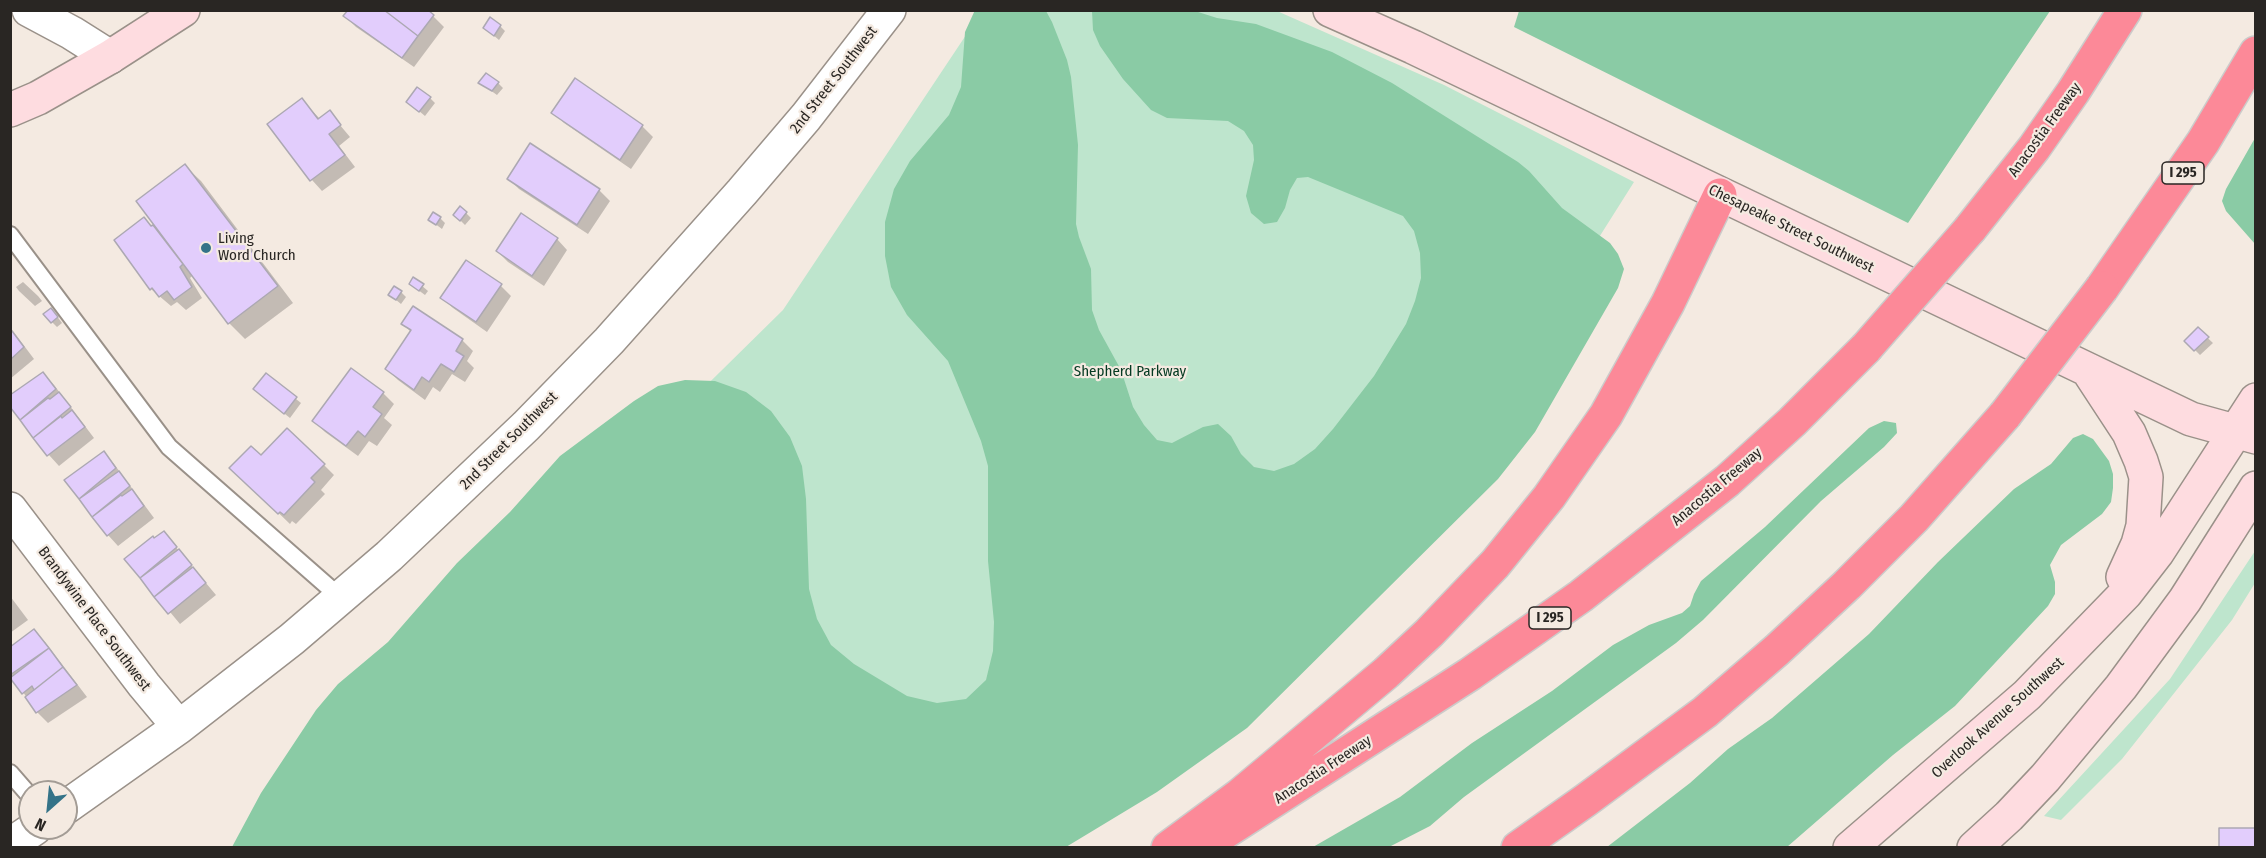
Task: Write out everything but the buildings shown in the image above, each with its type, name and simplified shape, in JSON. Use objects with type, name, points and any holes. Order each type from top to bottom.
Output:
[{"type":"highway","name":"Anacostia Freeway","points":[[1201,848],[1470,674],[1581,596],[1726,481],[1792,422],[1866,348],[1970,229],[2034,148],[2125,10]]},
{"type":"highway","name":"I 295","points":[[1518,848],[1595,794],[1696,718],[1777,650],[1907,525],[2005,414],[2102,288],[2203,142],[2256,53]]},
{"type":"highway","points":[[1168,848],[1240,795],[1386,673],[1469,592],[1512,543],[1578,457],[1626,382],[1668,303],[1720,195]]},
{"type":"street","points":[[29,10],[110,57]]},
{"type":"street","points":[[10,110],[38,98],[110,57],[183,10]]},
{"type":"street","name":"2nd Street Southwest","points":[[78,799],[240,681],[341,598],[455,494],[609,340],[685,257],[770,159],[888,10]]},
{"type":"street","name":"Chesapeake Street Southwest","points":[[1330,10],[1413,46],[2191,419],[2245,435]]},
{"type":"street","points":[[2088,371],[2129,433],[2146,477],[2145,509],[2138,544],[2102,618]]},
{"type":"street","name":"Overlook Avenue Southwest","points":[[1850,848],[2027,695],[2126,593],[2245,435],[2256,399]]},
{"type":"street","points":[[1974,848],[2045,778],[2121,687],[2185,600],[2256,488]]},
{"type":"street","name":"Brandywine Place Southwest","points":[[12,512],[144,685],[179,727]]},
{"type":"lane","points":[[10,235],[169,447],[341,598]]},
{"type":"green space","name":"Shepherd Parkway","points":[[975,10],[1046,11],[1052,22],[1071,77],[1078,145],[1076,224],[1091,269],[1092,310],[1099,330],[1121,370],[1133,407],[1157,440],[1172,443],[1203,427],[1218,424],[1231,436],[1241,454],[1254,467],[1274,471],[1294,464],[1315,449],[1333,429],[1374,376],[1406,324],[1421,278],[1420,253],[1414,231],[1403,216],[1308,177],[1297,178],[1277,222],[1264,224],[1251,213],[1246,196],[1254,160],[1253,145],[1244,131],[1228,121],[1167,118],[1151,110],[1123,79],[1100,46],[1093,30],[1092,11],[1195,11],[1217,18],[1256,24],[1332,52],[1392,83],[1518,162],[1562,208],[1610,243],[1618,254],[1624,269],[1618,288],[1535,432],[1498,479],[1247,728],[1157,792],[1066,847],[232,847],[261,793],[316,710],[338,684],[388,642],[457,563],[510,512],[560,456],[658,386],[685,380],[715,381],[746,392],[771,411],[790,437],[802,466],[806,499],[809,589],[817,619],[831,645],[854,664],[907,696],[937,703],[966,699],[986,680],[993,651],[994,622],[988,561],[988,466],[981,441],[948,361],[907,315],[891,287],[885,256],[885,222],[894,189],[910,161],[949,115],[961,87],[965,32]]},
{"type":"green space","points":[[1519,10],[2050,11],[1908,223],[1514,27]]},
{"type":"green space","name":"Shepherd Parkway","points":[[982,11],[1277,11],[1444,85],[1634,182],[1366,606],[1006,847],[260,848],[659,432],[783,310]]},
{"type":"green space","points":[[2255,138],[2255,244],[2226,211],[2222,201],[2226,189]]},
{"type":"green space","points":[[1884,421],[1896,423],[1897,433],[1884,447],[1821,501],[1703,620],[1676,643],[1464,797],[1430,826],[1389,847],[1313,847],[1400,797],[1472,743],[1552,691],[1613,645],[1649,625],[1682,613],[1690,606],[1701,581],[1765,527],[1869,428]]},
{"type":"green space","points":[[2083,434],[2093,439],[2109,461],[2113,474],[2111,502],[2102,514],[2061,545],[2050,565],[2055,582],[2055,594],[2048,606],[1955,706],[1893,755],[1787,847],[1607,847],[1690,783],[1728,749],[1772,718],[1869,634],[1938,562],[2014,489],[2051,464],[2073,438]]},
{"type":"green space","points":[[2255,551],[2255,583],[2232,620],[2122,759],[2061,820],[2044,816],[2170,679]]},
{"type":"place","name":"Living Word Church","points":[[206,248]]}]
